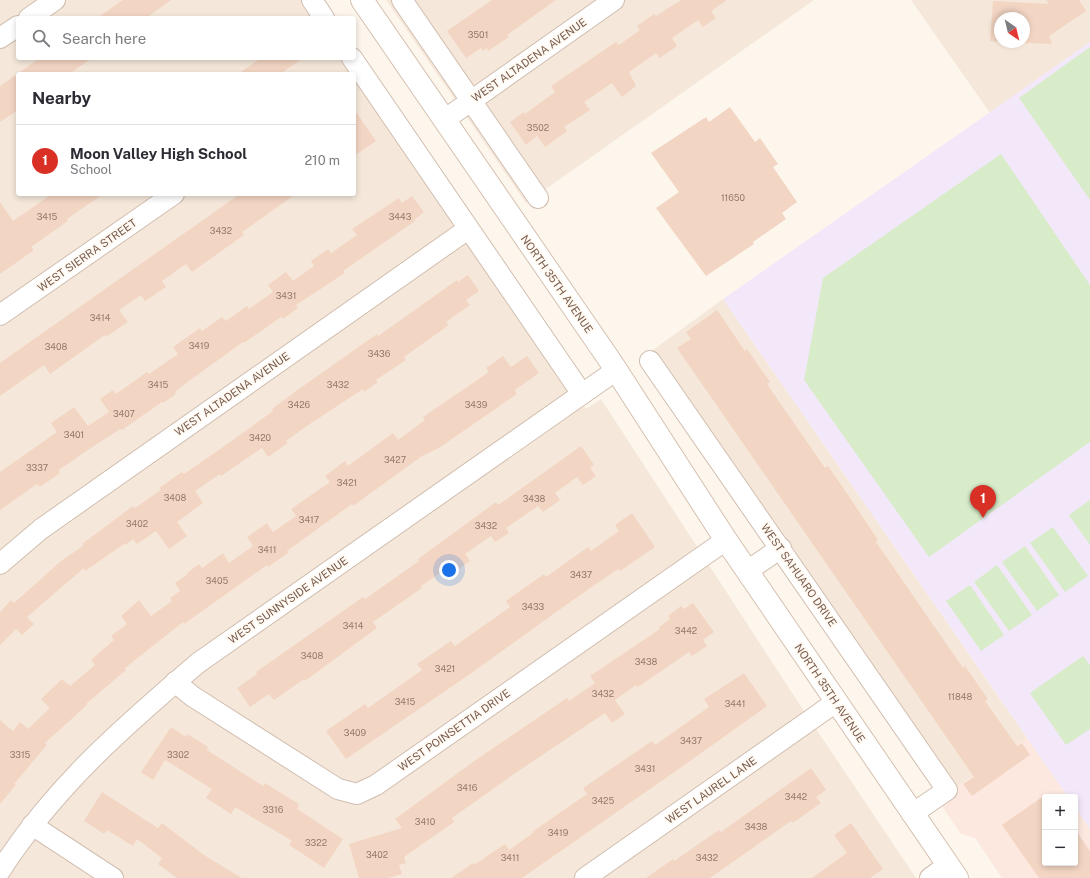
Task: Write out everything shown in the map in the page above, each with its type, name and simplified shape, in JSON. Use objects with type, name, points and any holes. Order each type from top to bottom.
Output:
[{"type":"main road","name":"NORTH 35TH AVENUE","points":[[362,0],[615,371],[726,540],[952,872]]},
{"type":"street","points":[[32,16],[55,0]]},
{"type":"street","points":[[312,0],[323,16]]},
{"type":"street","points":[[402,0],[538,198]]},
{"type":"street","name":"WEST ALTADENA AVENUE","points":[[444,120],[614,0]]},
{"type":"street","points":[[0,38],[16,27]]},
{"type":"street","points":[[352,66],[468,229],[582,394]]},
{"type":"street","name":"WEST SIERRA STREET","points":[[0,315],[171,196]]},
{"type":"street","name":"WEST ALTADENA AVENUE","points":[[0,564],[59,516],[468,229]]},
{"type":"street","name":"WEST SAHUARO DRIVE","points":[[650,361],[781,548],[947,790],[912,814]]},
{"type":"street","name":"WEST SUNNYSIDE AVENUE","points":[[0,871],[47,806],[106,742],[198,663],[615,371]]},
{"type":"street","name":"WEST POINSETTIA DRIVE","points":[[175,682],[192,696],[338,789],[357,794],[376,785],[726,540]]},
{"type":"street","points":[[747,571],[781,548]]},
{"type":"street","name":"WEST LAUREL LANE","points":[[585,878],[836,702]]},
{"type":"street","points":[[32,826],[113,878]]},
{"type":"street","points":[[930,878],[952,872]]},
{"type":"shaded area","points":[[0,0],[304,0],[315,16],[16,16],[16,60],[345,60],[354,72],[16,72],[16,196],[356,196],[356,75],[586,409],[601,399],[798,702],[916,878],[0,878]]},
{"type":"shaded area","points":[[386,0],[814,0],[526,203]]},
{"type":"shaded area","points":[[911,0],[1090,0],[1090,42],[990,113]]},
{"type":"shaded area","points":[[1090,42],[1090,829],[1078,811],[1078,794],[1066,794],[723,299]]},
{"type":"shaded area","points":[[723,299],[1027,738],[954,789],[653,350]]},
{"type":"shaded area","points":[[1027,738],[1066,794],[1042,794],[1042,866],[1078,866],[1078,811],[1090,829],[1090,878],[1002,878],[975,838],[961,834],[941,805],[954,789]]},
{"type":"green space","points":[[1090,47],[1090,200],[1019,98]]},
{"type":"green space","points":[[1001,154],[1090,285],[1090,442],[929,557],[804,380],[823,278]]},
{"type":"green space","points":[[1090,500],[1090,545],[1069,515]]},
{"type":"green space","points":[[1053,527],[1088,576],[1065,592],[1030,543]]},
{"type":"green space","points":[[1025,546],[1059,595],[1037,611],[1002,562]]},
{"type":"green space","points":[[997,565],[1032,615],[1009,631],[974,582]]},
{"type":"green space","points":[[970,585],[1004,635],[981,651],[946,601]]},
{"type":"green space","points":[[1083,656],[1090,665],[1090,729],[1066,745],[1030,693]]},
{"type":"building","points":[[123,0],[171,0],[149,16],[100,16]]},
{"type":"building","points":[[492,0],[556,0],[507,35],[509,37],[488,51],[487,48],[483,51],[481,48],[466,58],[447,31]]},
{"type":"building","points":[[681,0],[727,0],[711,11],[716,18],[703,27],[698,20],[672,38],[677,46],[660,58],[656,53],[629,72],[636,86],[622,97],[612,83],[584,102],[590,110],[564,127],[567,131],[545,147],[537,136],[526,145],[510,122],[524,112],[525,114],[555,92],[551,86],[616,42],[619,45],[640,30],[637,26],[654,14],[656,16]]},
{"type":"building","points":[[1046,0],[1079,0],[1086,11],[1049,36],[1052,44],[1030,43],[1030,12],[994,12],[994,41],[990,41],[993,1],[1049,4]]},
{"type":"building","points":[[37,60],[89,60],[72,72],[20,72]]},
{"type":"building","points":[[258,60],[300,60],[283,72],[241,72]]},
{"type":"building","points":[[16,75],[16,111],[0,122],[0,86]]},
{"type":"building","points":[[730,107],[755,142],[760,138],[778,164],[773,167],[797,202],[782,213],[786,219],[753,242],[754,244],[706,276],[656,208],[679,192],[651,153],[706,117],[709,122]]},
{"type":"building","points":[[356,112],[376,141],[356,155]]},
{"type":"building","points":[[49,196],[100,196],[31,247],[34,250],[0,274],[0,202],[13,221]]},
{"type":"building","points":[[237,196],[293,196],[242,232],[244,235],[192,272],[186,264],[162,281],[166,287],[145,301],[141,295],[119,310],[128,322],[106,337],[105,335],[50,374],[44,365],[0,396],[0,363]]},
{"type":"building","points":[[412,196],[424,212],[414,220],[415,221],[343,271],[345,273],[296,305],[298,308],[283,319],[281,317],[244,343],[243,342],[182,386],[175,392],[176,394],[122,430],[120,429],[85,452],[59,470],[60,473],[40,487],[37,484],[0,510],[0,472],[57,432],[51,423],[74,407],[88,426],[109,412],[100,399],[113,390],[116,394],[147,372],[149,374],[178,354],[173,347],[200,328],[202,331],[222,317],[226,321],[247,306],[249,309],[273,292],[268,285],[286,272],[293,281],[314,266],[311,261],[328,249],[331,253],[357,235],[352,229],[399,198],[402,203]]},
{"type":"building","points":[[468,275],[479,291],[466,300],[470,305],[446,322],[449,325],[404,357],[406,360],[376,380],[378,382],[364,392],[363,389],[307,426],[286,441],[288,443],[268,457],[262,448],[221,476],[220,474],[195,491],[203,503],[177,522],[187,536],[169,549],[156,531],[137,544],[133,539],[125,545],[124,544],[85,571],[84,568],[27,617],[34,624],[22,635],[16,629],[0,645],[0,612],[11,600],[14,603],[61,561],[83,546],[82,544],[133,506],[135,508],[161,490],[159,488],[182,472],[184,474],[233,440],[273,411],[272,409],[296,391],[377,334],[378,336],[457,280],[458,282]]},
{"type":"building","points":[[717,310],[745,351],[747,349],[770,382],[767,384],[825,468],[828,466],[846,492],[878,540],[876,542],[963,668],[965,666],[988,699],[985,701],[1017,746],[1022,743],[1030,755],[972,796],[963,784],[974,777],[677,348],[691,339],[686,332]]},
{"type":"building","points":[[503,356],[511,367],[527,356],[539,373],[515,390],[517,394],[439,448],[422,456],[353,506],[352,504],[287,551],[288,553],[268,567],[267,565],[184,624],[183,622],[125,668],[126,670],[86,704],[87,705],[45,743],[47,745],[14,784],[16,785],[0,804],[0,720],[13,731],[20,722],[28,729],[50,708],[41,699],[62,679],[70,686],[95,665],[91,660],[114,640],[111,636],[127,624],[121,616],[139,600],[151,616],[172,601],[170,598],[180,591],[175,583],[199,564],[202,568],[223,553],[229,563],[253,546],[247,537],[267,523],[273,532],[296,516],[291,509],[330,482],[325,476],[345,461],[348,466],[393,433],[398,440],[425,420],[423,417],[489,372],[486,368]]},
{"type":"building","points":[[581,446],[594,465],[590,468],[596,476],[583,485],[577,477],[555,493],[560,500],[543,512],[538,506],[506,528],[509,533],[495,542],[491,536],[465,554],[470,561],[450,575],[446,569],[421,586],[422,588],[373,622],[377,628],[305,681],[304,679],[274,700],[269,694],[250,707],[237,688],[257,674],[256,672],[363,597],[365,599],[419,561],[418,559],[496,502],[498,505]]},
{"type":"building","points":[[632,513],[655,547],[620,571],[618,569],[473,672],[346,759],[326,731],[365,704],[368,708],[422,670],[417,664],[451,641],[455,646],[510,607],[506,601],[544,574],[546,577],[588,547],[591,551],[619,531],[615,525]]},
{"type":"building","points":[[693,603],[714,632],[703,640],[707,646],[692,656],[689,652],[638,687],[636,685],[615,700],[625,714],[612,723],[605,713],[452,818],[454,822],[404,857],[406,863],[399,865],[402,874],[388,878],[359,878],[349,844],[402,828],[395,819],[477,759],[567,698],[569,701],[595,683],[590,676],[660,629],[659,627],[670,619],[668,616],[681,606],[684,609]]},
{"type":"building","points":[[744,673],[767,706],[683,766],[522,878],[451,878],[473,863],[474,865],[505,844],[509,850],[533,833],[532,832],[587,794],[583,788],[652,741],[655,745],[709,707],[704,699]]},
{"type":"building","points":[[171,727],[186,737],[188,734],[208,747],[207,750],[263,786],[265,783],[299,804],[297,809],[343,839],[324,868],[289,845],[292,841],[235,807],[231,814],[206,798],[212,789],[165,760],[153,780],[141,772]]},
{"type":"building","points":[[811,768],[826,790],[816,797],[821,803],[793,823],[791,821],[710,878],[646,878],[719,830],[721,832]]},
{"type":"building","points":[[102,792],[158,828],[162,823],[204,855],[242,878],[177,878],[158,864],[162,858],[137,839],[133,846],[107,830],[104,834],[84,821]]},
{"type":"building","points":[[1042,797],[1042,866],[1078,866],[1078,833],[1090,851],[1090,878],[1039,878],[1002,825]]},
{"type":"building","points":[[851,823],[883,869],[870,878],[812,878],[847,853],[834,835]]},
{"type":"place","name":"Moon Valley High School","points":[[983,518]]}]
